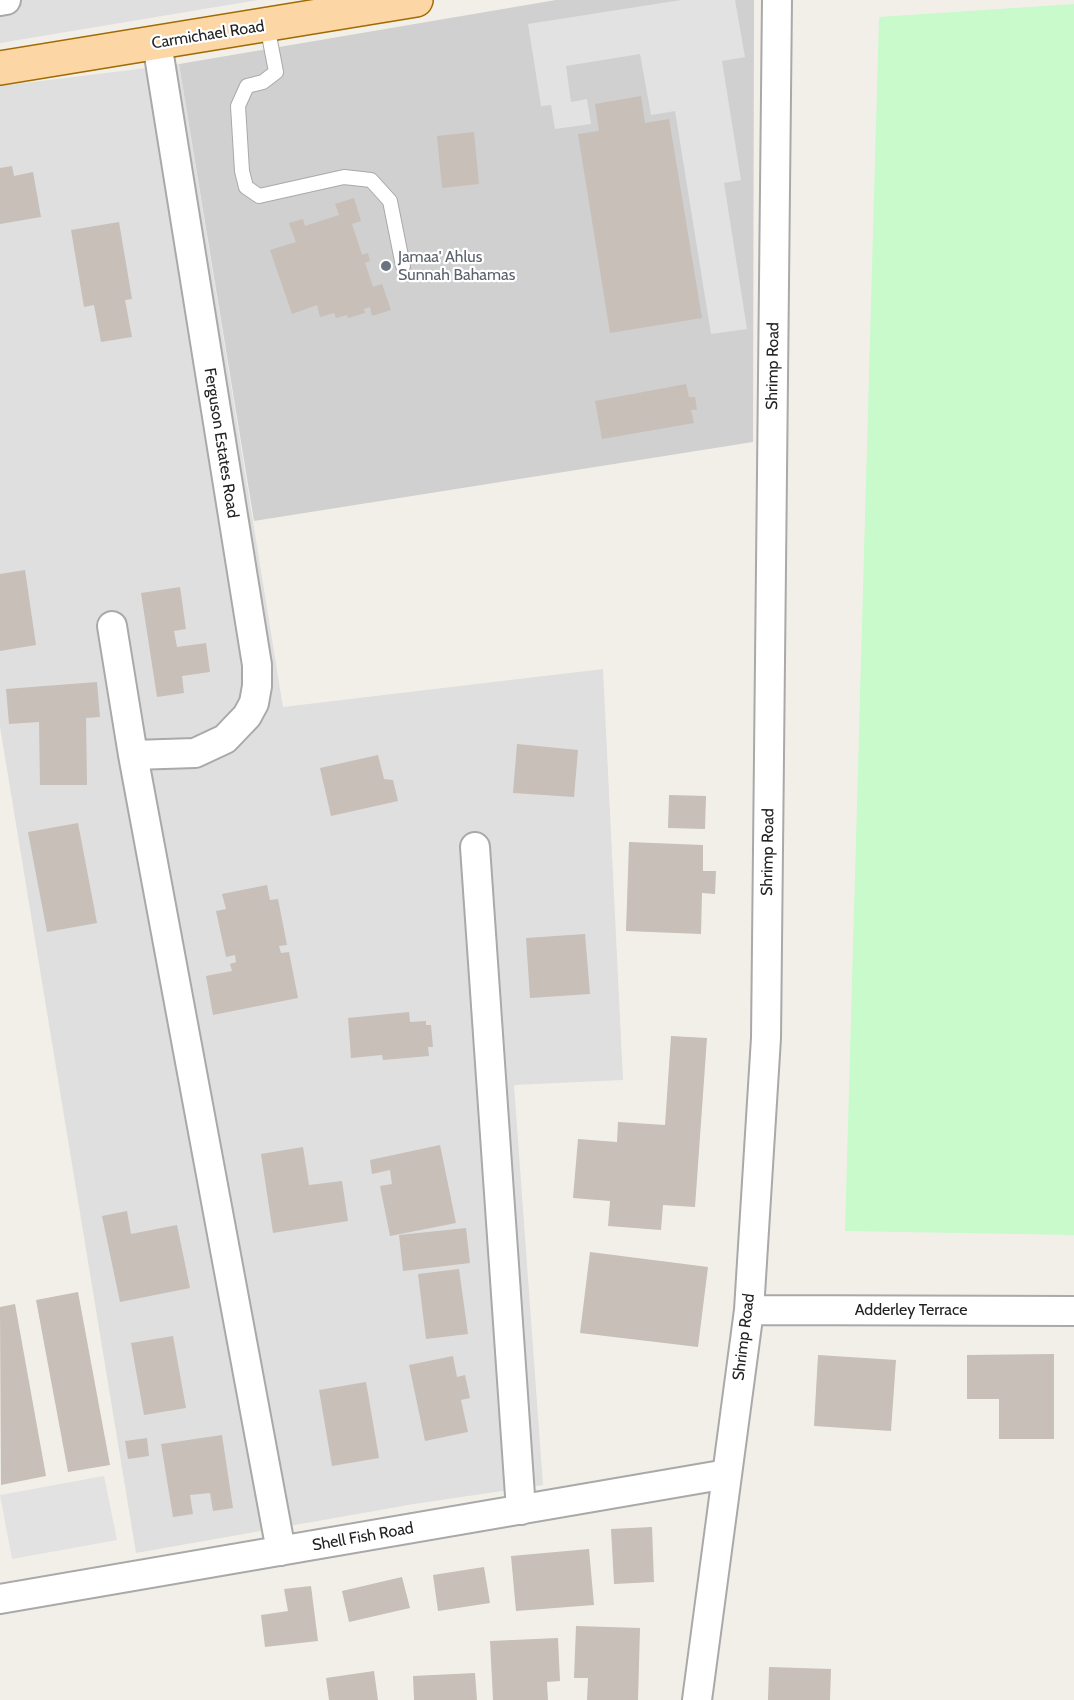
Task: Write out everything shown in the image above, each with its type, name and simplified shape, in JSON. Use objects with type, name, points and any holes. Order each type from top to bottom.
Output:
[{"type":"main road","name":"Carmichael Road","points":[[0,68],[416,0]]},
{"type":"street","points":[[0,1],[6,0]]},
{"type":"street","name":"Shrimp Road","points":[[697,1700],[748,1310],[766,1038],[777,0]]},
{"type":"street","name":"Ferguson Estates Road","points":[[133,755],[195,753],[225,739],[247,716],[254,703],[257,686],[257,665],[157,43]]},
{"type":"street","points":[[112,626],[133,755],[281,1551]]},
{"type":"street","points":[[475,847],[521,1510]]},
{"type":"street","name":"Adderley Terrace","points":[[748,1310],[1074,1311]]},
{"type":"street","name":"Shell Fish Road","points":[[0,1599],[727,1474]]},
{"type":"lane","points":[[267,25],[276,72],[263,82],[247,86],[238,106],[242,171],[246,187],[259,196],[344,177],[371,180],[390,201],[403,266]]},
{"type":"shaded area","points":[[0,0],[258,0],[0,43]]},
{"type":"shaded area","name":"Jamaa' Ahlus Sunnah Bahamas","points":[[556,0],[754,0],[753,442],[254,521],[179,64]]},
{"type":"shaded area","points":[[681,0],[735,0],[745,57],[722,61],[741,180],[724,183],[747,329],[711,334],[675,111],[651,115],[640,54],[566,66],[571,102],[587,99],[591,124],[555,129],[551,105],[541,106],[528,24]]},
{"type":"shaded area","points":[[179,64],[283,707],[603,669],[623,1080],[514,1085],[543,1485],[414,1504],[136,1553],[0,727],[0,86]]},
{"type":"shaded area","points":[[104,1476],[117,1540],[12,1559],[0,1495]]},
{"type":"green space","points":[[1074,4],[1074,1235],[845,1231],[879,17]]},
{"type":"building","points":[[641,96],[645,123],[669,119],[702,318],[610,333],[578,134],[599,131],[595,104]]},
{"type":"building","points":[[474,132],[479,184],[442,188],[437,136]]},
{"type":"building","points":[[12,166],[14,176],[33,172],[41,217],[0,224],[0,168]]},
{"type":"building","name":"Jamaa' Ahlus Sunnah Bahamas","points":[[354,198],[361,221],[352,224],[362,255],[368,253],[370,261],[365,263],[373,287],[382,284],[391,310],[372,316],[370,307],[364,309],[365,313],[348,318],[347,315],[336,318],[334,313],[320,317],[317,305],[292,314],[270,250],[296,242],[289,223],[303,219],[305,226],[339,215],[335,204]]},
{"type":"building","points":[[119,222],[132,299],[125,300],[132,337],[101,342],[94,305],[84,307],[71,230]]},
{"type":"building","points":[[686,384],[689,397],[695,397],[697,410],[691,410],[694,423],[602,439],[595,401]]},
{"type":"building","points":[[25,570],[36,645],[0,651],[0,574]]},
{"type":"building","points":[[180,587],[186,629],[174,631],[177,647],[206,643],[210,672],[182,676],[184,693],[157,697],[141,593]]},
{"type":"building","points":[[97,682],[100,717],[86,718],[87,785],[40,785],[39,722],[9,724],[6,689]]},
{"type":"building","points":[[517,744],[578,750],[574,797],[513,793]]},
{"type":"building","points":[[378,755],[384,779],[393,780],[398,801],[331,816],[320,768]]},
{"type":"building","points":[[669,795],[706,796],[705,829],[668,828]]},
{"type":"building","points":[[78,823],[97,923],[47,932],[28,832]]},
{"type":"building","points":[[629,842],[703,845],[703,871],[716,871],[715,894],[702,893],[701,934],[626,931]]},
{"type":"building","points":[[267,885],[270,900],[278,899],[287,945],[279,946],[281,953],[289,952],[298,998],[213,1015],[206,976],[232,971],[230,964],[236,962],[235,955],[226,957],[216,911],[226,909],[222,894]]},
{"type":"building","points":[[585,934],[590,994],[530,998],[526,938]]},
{"type":"building","points":[[409,1012],[410,1022],[426,1021],[426,1025],[431,1025],[433,1047],[428,1047],[429,1056],[383,1060],[382,1055],[351,1058],[348,1018]]},
{"type":"building","points":[[671,1036],[707,1038],[695,1207],[663,1205],[661,1230],[608,1226],[610,1201],[573,1198],[578,1139],[617,1142],[618,1122],[665,1125]]},
{"type":"building","points":[[440,1145],[456,1223],[390,1236],[380,1186],[392,1184],[390,1170],[372,1174],[370,1160]]},
{"type":"building","points":[[303,1147],[309,1185],[342,1181],[348,1221],[273,1233],[261,1154]]},
{"type":"building","points":[[127,1211],[131,1234],[177,1225],[190,1288],[120,1302],[102,1216]]},
{"type":"building","points":[[466,1228],[470,1263],[403,1271],[399,1235]]},
{"type":"building","points":[[590,1252],[708,1267],[698,1347],[580,1333]]},
{"type":"building","points":[[459,1269],[468,1334],[426,1339],[418,1274]]},
{"type":"building","points":[[78,1292],[110,1465],[68,1472],[36,1300]]},
{"type":"building","points":[[15,1304],[46,1476],[1,1485],[0,1307]]},
{"type":"building","points":[[173,1336],[186,1408],[144,1415],[131,1343]]},
{"type":"building","points":[[1054,1354],[1054,1439],[999,1439],[999,1399],[967,1399],[967,1355]]},
{"type":"building","points":[[818,1355],[896,1360],[891,1431],[814,1426]]},
{"type":"building","points":[[453,1356],[457,1377],[465,1375],[470,1398],[461,1400],[468,1432],[425,1441],[409,1365]]},
{"type":"building","points":[[366,1382],[379,1458],[332,1466],[319,1390]]},
{"type":"building","points":[[222,1435],[233,1508],[213,1511],[210,1493],[190,1495],[193,1514],[173,1517],[161,1444]]},
{"type":"building","points":[[147,1438],[149,1456],[128,1459],[125,1441]]},
{"type":"building","points":[[652,1527],[654,1582],[614,1584],[611,1529]]},
{"type":"building","points":[[589,1549],[594,1605],[516,1611],[511,1556]]},
{"type":"building","points":[[484,1567],[490,1603],[438,1611],[433,1575]]},
{"type":"building","points":[[402,1577],[410,1608],[349,1622],[342,1591]]},
{"type":"building","points":[[311,1586],[318,1641],[265,1647],[261,1615],[288,1611],[284,1589]]},
{"type":"building","points":[[576,1626],[640,1628],[638,1700],[587,1700],[588,1678],[574,1678]]},
{"type":"building","points":[[558,1638],[560,1681],[547,1682],[548,1700],[493,1700],[490,1641]]},
{"type":"building","points":[[769,1667],[831,1669],[830,1700],[768,1700]]},
{"type":"building","points":[[374,1671],[378,1700],[329,1700],[326,1678]]},
{"type":"building","points":[[475,1673],[477,1700],[414,1700],[413,1676]]},
{"type":"place","name":"Jamaa' Ahlus Sunnah Bahamas","points":[[386,266]]}]
